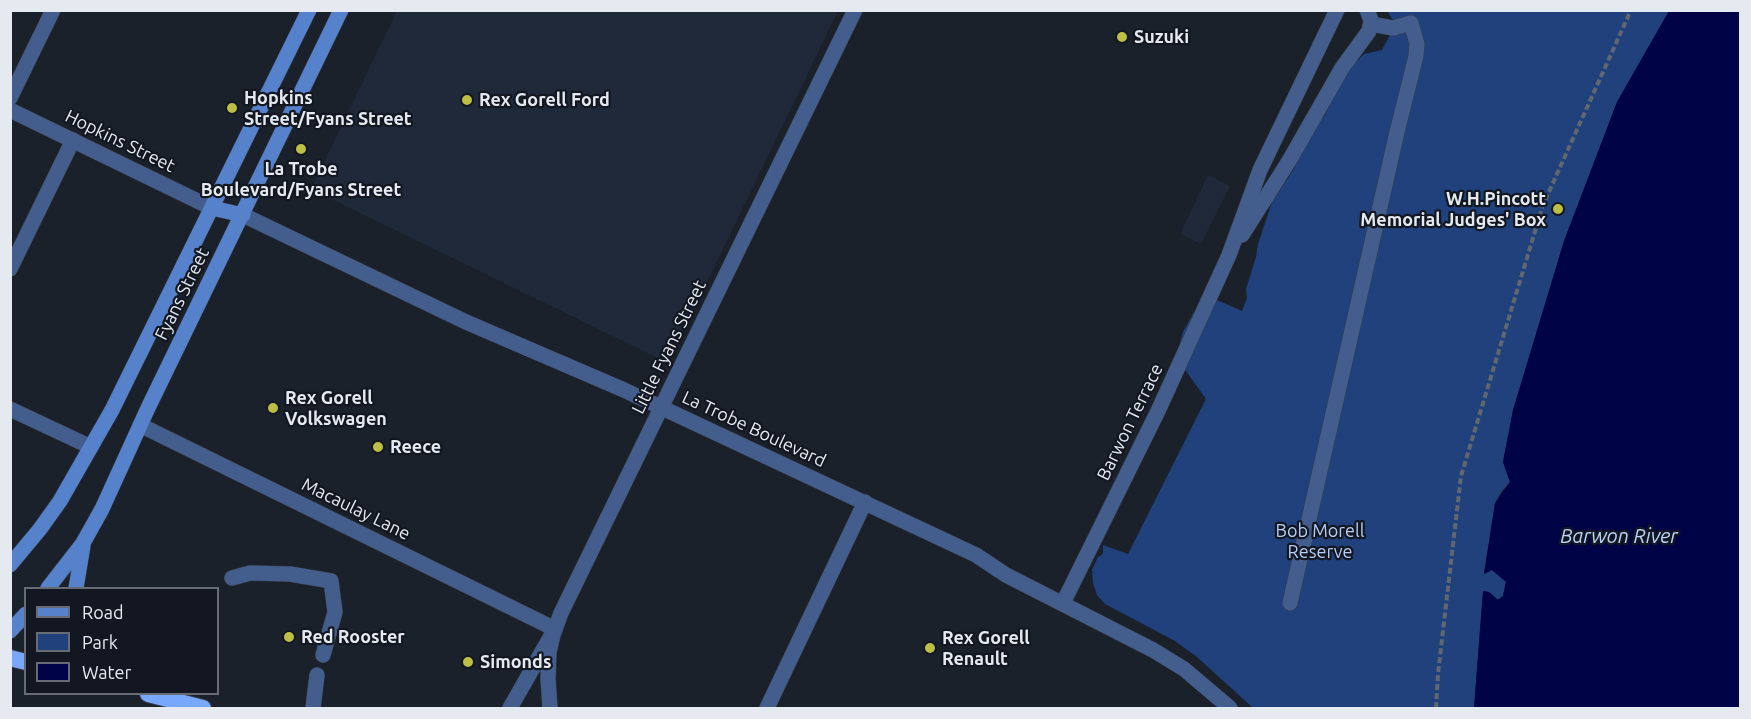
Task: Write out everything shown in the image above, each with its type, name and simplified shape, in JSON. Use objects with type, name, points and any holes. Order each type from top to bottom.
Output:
[{"type":"highway","points":[[155,695],[203,708]]},
{"type":"main road","name":"Fyans Street","points":[[10,565],[49,518],[71,484],[112,410],[309,10]]},
{"type":"main road","name":"Fyans Street","points":[[49,587],[83,543],[112,489],[140,425],[342,10]]},
{"type":"main road","points":[[212,208],[243,215]]},
{"type":"main road","points":[[76,587],[83,543]]},
{"type":"main road","points":[[10,631],[24,616]]},
{"type":"street","points":[[10,98],[53,10]]},
{"type":"street","name":"Little Fyans Street","points":[[550,708],[548,662],[555,629],[855,10]]},
{"type":"street","name":"Barwon Terrace","points":[[1063,603],[1158,411],[1229,255],[1260,170],[1337,10]]},
{"type":"street","points":[[1290,603],[1416,56],[1417,44],[1411,23],[1394,28],[1369,17]]},
{"type":"street","name":"Barwon Terrace","points":[[1229,255],[1289,161],[1342,68],[1369,31],[1369,17]]},
{"type":"street","name":"Hopkins Street","points":[[10,110],[212,208]]},
{"type":"street","points":[[10,269],[73,140]]},
{"type":"street","name":"La Trobe Boulevard","points":[[243,215],[466,322],[662,408],[865,501],[976,555],[1006,575],[1167,658],[1200,681],[1230,708]]},
{"type":"street","points":[[10,409],[91,447]]},
{"type":"street","name":"Macaulay Lane","points":[[140,425],[555,629]]},
{"type":"street","points":[[766,708],[865,501]]},
{"type":"street","points":[[232,578],[250,573],[290,574],[331,581],[336,612],[323,655]]},
{"type":"street","points":[[510,708],[555,629]]},
{"type":"street","points":[[313,708],[316,675]]},
{"type":"path","points":[[1436,708],[1461,477],[1543,205],[1630,11]]},
{"type":"shaded area","points":[[397,11],[838,11],[668,363],[311,189]]},
{"type":"shaded area","points":[[1208,175],[1230,186],[1201,244],[1180,234]]},
{"type":"green space","name":"Bob Morell Reserve","points":[[1387,11],[1669,11],[1617,102],[1564,241],[1513,410],[1503,462],[1510,482],[1495,503],[1484,573],[1492,570],[1506,581],[1503,596],[1497,600],[1489,592],[1483,591],[1474,708],[1253,708],[1197,657],[1175,641],[1105,604],[1097,595],[1092,570],[1098,557],[1103,554],[1103,545],[1128,554],[1206,399],[1176,357],[1183,332],[1194,312],[1217,300],[1242,311],[1247,298],[1246,289],[1258,244],[1272,202],[1294,169],[1311,132],[1325,115],[1338,87],[1351,67],[1364,54],[1382,50],[1390,35],[1393,20]]},
{"type":"water","name":"Barwon River","points":[[1669,11],[1740,11],[1740,708],[1474,708],[1483,591],[1489,592],[1498,600],[1503,596],[1506,582],[1492,570],[1484,574],[1495,503],[1510,482],[1503,462],[1513,410],[1564,241],[1617,102]]},
{"type":"place","name":"Suzuki","points":[[1122,37]]},
{"type":"place","name":"Rex Gorell Ford","points":[[467,100]]},
{"type":"place","name":"Hopkins Street/Fyans Street","points":[[232,108]]},
{"type":"place","name":"La Trobe Boulevard/Fyans Street","points":[[301,149]]},
{"type":"place","name":"W.H.Pincott Memorial Judges' Box","points":[[1558,209]]},
{"type":"place","name":"Rex Gorell Volkswagen","points":[[273,408]]},
{"type":"place","name":"Reece","points":[[378,447]]},
{"type":"place","name":"Red Rooster","points":[[289,637]]},
{"type":"place","name":"Rex Gorell Renault","points":[[930,648]]},
{"type":"place","name":"Simonds","points":[[468,662]]}]
